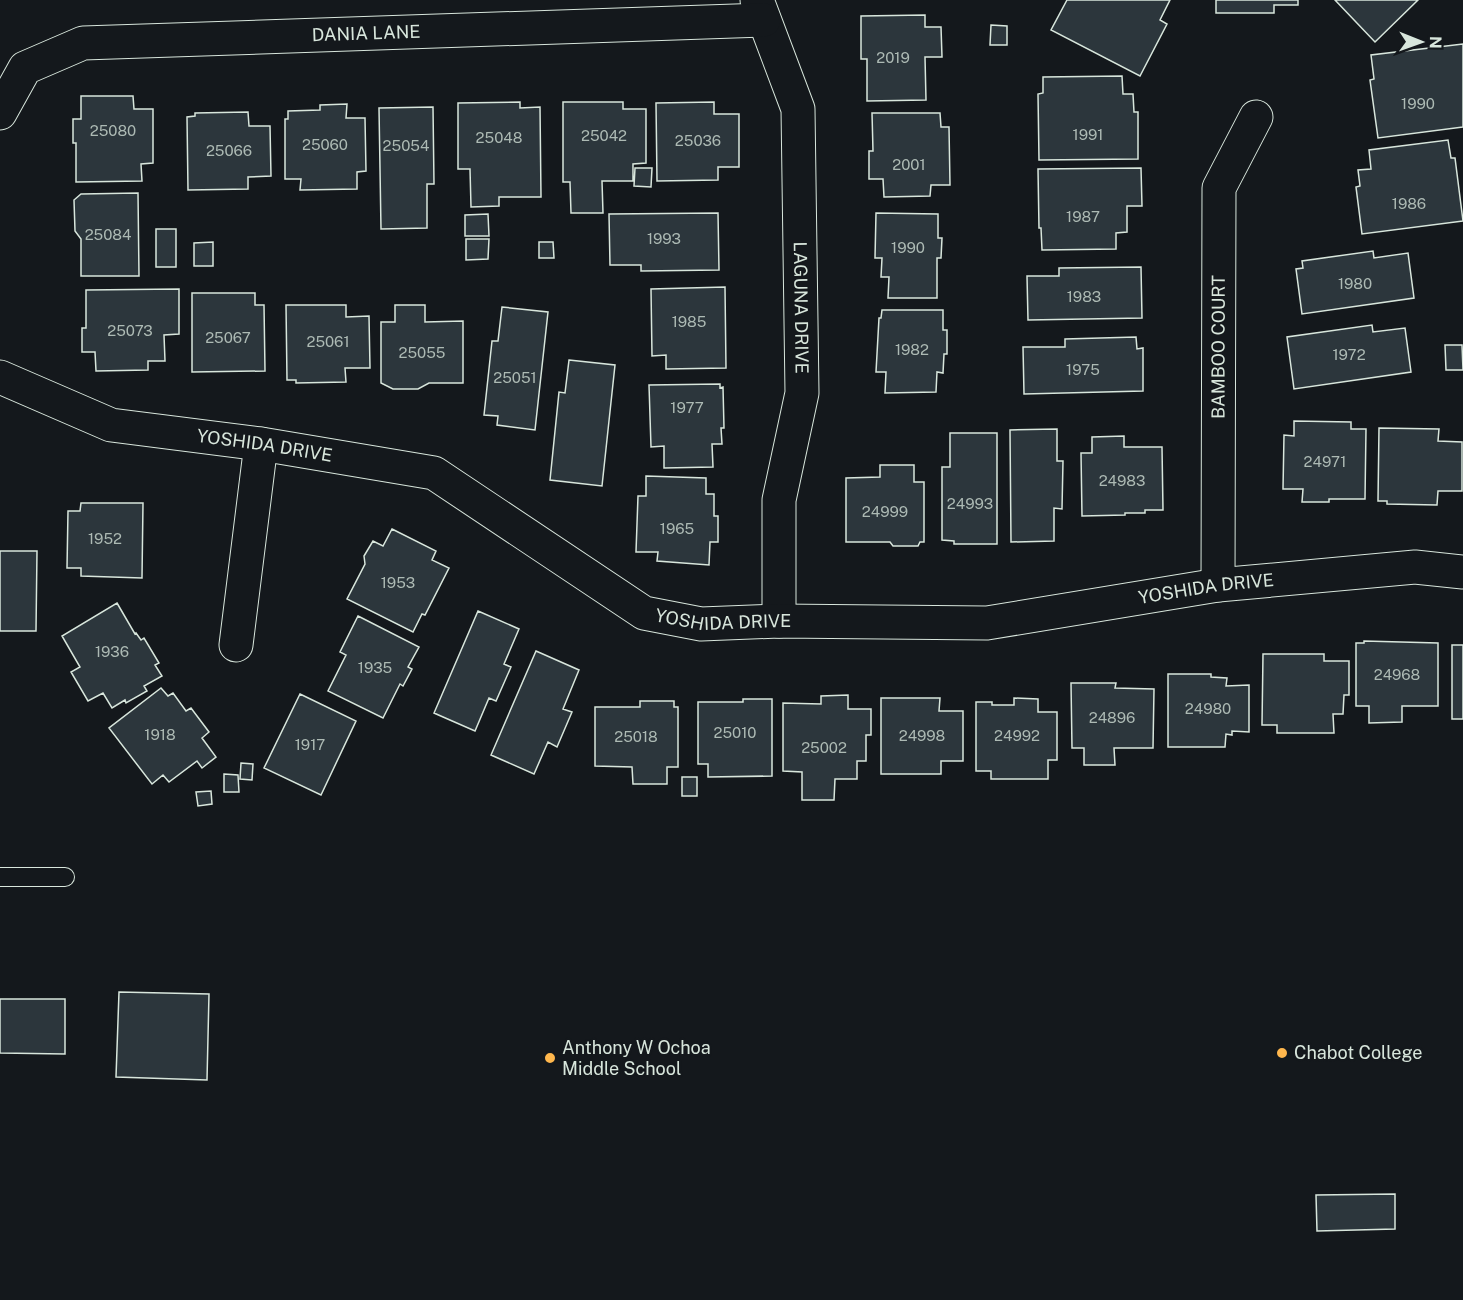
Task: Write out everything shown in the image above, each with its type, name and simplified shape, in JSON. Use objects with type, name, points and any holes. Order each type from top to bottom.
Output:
[{"type":"street","name":"DANIA LANE","points":[[0,113],[25,68],[83,43],[761,10]]},
{"type":"street","name":"LAGUNA DRIVE","points":[[761,10],[798,109],[802,393],[779,500],[779,621]]},
{"type":"street","name":"BAMBOO COURT","points":[[1218,585],[1219,188],[1256,117]]},
{"type":"street","name":"YOSHIDA DRIVE","points":[[0,377],[111,426],[261,444],[434,473],[644,613],[701,624],[779,621],[987,623],[1218,585],[1415,567],[1463,572]]},
{"type":"street","points":[[236,645],[261,444]]},
{"type":"lane","points":[[0,877],[65,877]]},
{"type":"building","points":[[1067,0],[1170,0],[1160,20],[1167,24],[1140,76],[1051,30]]},
{"type":"building","points":[[1216,0],[1298,0],[1298,5],[1274,5],[1274,13],[1216,13]]},
{"type":"building","points":[[1335,0],[1418,0],[1375,42]]},
{"type":"building","points":[[925,15],[925,27],[941,27],[942,57],[925,57],[926,100],[867,101],[867,59],[861,59],[861,16]]},
{"type":"building","points":[[991,25],[1007,26],[1007,45],[990,45]]},
{"type":"building","points":[[1463,44],[1463,127],[1378,138],[1370,80],[1374,79],[1371,55]]},
{"type":"building","points":[[1122,76],[1123,94],[1133,94],[1134,112],[1138,112],[1138,159],[1039,160],[1038,94],[1043,93],[1043,77]]},
{"type":"building","points":[[81,96],[133,96],[134,109],[153,109],[153,163],[141,164],[142,181],[76,182],[76,143],[73,143],[73,119],[81,119]]},
{"type":"building","points":[[520,102],[520,108],[540,107],[541,197],[499,197],[499,206],[471,207],[470,169],[458,169],[458,103]]},
{"type":"building","points":[[563,102],[623,102],[623,109],[646,109],[646,163],[633,164],[633,181],[602,181],[603,213],[571,213],[570,182],[563,182]]},
{"type":"building","points":[[714,102],[714,114],[739,114],[739,167],[718,167],[718,180],[657,181],[656,103]]},
{"type":"building","points":[[347,104],[346,118],[365,118],[366,171],[357,172],[357,189],[300,190],[301,179],[285,179],[285,119],[288,119],[288,111],[320,110],[320,105]]},
{"type":"building","points":[[433,107],[434,184],[427,184],[427,228],[381,229],[379,108]]},
{"type":"building","points":[[248,112],[249,126],[270,126],[271,176],[248,177],[248,189],[188,190],[187,117],[195,116],[195,113]]},
{"type":"building","points":[[872,113],[940,113],[941,127],[949,127],[950,185],[931,185],[930,196],[884,197],[883,179],[869,179],[869,151],[873,151]]},
{"type":"building","points":[[1448,140],[1451,158],[1455,158],[1463,221],[1362,234],[1356,187],[1360,186],[1358,170],[1371,169],[1369,150]]},
{"type":"building","points":[[635,168],[652,168],[651,187],[634,186]]},
{"type":"building","points":[[1141,168],[1142,206],[1127,206],[1127,232],[1116,233],[1116,249],[1042,250],[1041,228],[1039,228],[1038,169]]},
{"type":"building","points":[[138,193],[139,276],[81,276],[81,239],[75,231],[74,200],[81,194]]},
{"type":"building","points":[[718,213],[719,270],[641,271],[641,265],[610,265],[609,214]]},
{"type":"building","points":[[876,213],[938,214],[938,238],[942,238],[941,258],[937,258],[937,298],[888,298],[889,277],[881,277],[882,258],[875,258]]},
{"type":"building","points":[[488,214],[489,236],[465,236],[465,215]]},
{"type":"building","points":[[156,229],[176,229],[176,267],[156,267]]},
{"type":"building","points":[[466,239],[489,239],[488,259],[466,260]]},
{"type":"building","points":[[213,242],[213,266],[194,266],[194,243]]},
{"type":"building","points":[[539,242],[553,242],[554,258],[539,258]]},
{"type":"building","points":[[1373,251],[1374,258],[1408,253],[1414,298],[1302,314],[1296,269],[1303,268],[1302,261]]},
{"type":"building","points":[[1141,267],[1142,318],[1028,320],[1027,276],[1059,276],[1059,268]]},
{"type":"building","points":[[725,287],[726,368],[666,369],[666,355],[652,356],[651,289]]},
{"type":"building","points":[[179,289],[179,334],[164,335],[165,361],[148,361],[148,370],[96,371],[95,352],[82,352],[82,328],[86,328],[86,290]]},
{"type":"building","points":[[192,293],[255,293],[255,305],[264,305],[265,371],[192,372]]},
{"type":"building","points":[[286,305],[346,305],[346,317],[369,316],[370,368],[345,368],[346,382],[296,383],[296,380],[287,380]]},
{"type":"building","points":[[395,305],[425,305],[425,322],[463,321],[463,383],[429,383],[418,389],[393,389],[381,383],[381,322],[395,322]]},
{"type":"building","points":[[502,307],[548,312],[535,430],[497,425],[498,416],[484,415],[492,341],[498,341]]},
{"type":"building","points":[[882,310],[943,310],[943,330],[947,330],[947,354],[944,354],[943,373],[937,372],[936,392],[885,393],[886,372],[876,372],[879,318],[881,318]]},
{"type":"building","points":[[1372,325],[1373,332],[1405,328],[1411,372],[1294,389],[1287,337]]},
{"type":"building","points":[[1136,337],[1137,349],[1143,348],[1143,391],[1024,394],[1023,347],[1065,347],[1065,339]]},
{"type":"building","points":[[1445,345],[1462,345],[1463,370],[1446,370]]},
{"type":"building","points":[[569,360],[615,365],[602,486],[550,480],[559,392],[565,393]]},
{"type":"building","points":[[720,384],[720,388],[723,387],[724,428],[721,428],[722,444],[712,444],[713,467],[664,468],[664,446],[651,447],[649,385]]},
{"type":"building","points":[[1294,421],[1351,422],[1351,429],[1366,429],[1365,499],[1302,502],[1303,489],[1283,489],[1284,435],[1294,436]]},
{"type":"building","points":[[1379,428],[1439,429],[1438,441],[1462,442],[1462,491],[1438,491],[1437,505],[1387,504],[1387,501],[1378,501]]},
{"type":"building","points":[[1057,429],[1057,461],[1063,461],[1062,509],[1054,508],[1054,541],[1011,542],[1010,430]]},
{"type":"building","points":[[950,433],[997,433],[997,544],[954,544],[954,541],[942,540],[942,467],[950,467]]},
{"type":"building","points":[[1124,436],[1124,447],[1162,447],[1163,510],[1145,510],[1145,513],[1125,513],[1125,515],[1082,516],[1081,453],[1092,453],[1092,437]]},
{"type":"building","points":[[880,465],[914,465],[914,482],[924,482],[924,542],[920,542],[918,546],[893,546],[890,542],[846,542],[846,478],[880,477]]},
{"type":"building","points":[[646,476],[706,478],[706,494],[714,494],[714,516],[718,516],[718,542],[710,542],[709,565],[657,561],[658,552],[636,552],[638,496],[646,496]]},
{"type":"building","points":[[81,503],[143,503],[142,578],[81,576],[81,568],[67,568],[68,511],[80,511]]},
{"type":"building","points":[[392,529],[436,551],[432,560],[449,568],[425,615],[422,614],[413,632],[347,599],[365,564],[364,556],[373,541],[383,546]]},
{"type":"building","points":[[0,551],[37,551],[36,631],[0,631]]},
{"type":"building","points":[[117,603],[135,634],[141,640],[144,638],[159,663],[155,665],[162,676],[144,686],[147,691],[112,708],[103,693],[88,701],[71,672],[80,667],[62,636]]},
{"type":"building","points":[[478,611],[519,629],[504,664],[511,667],[496,701],[489,698],[475,731],[434,713]]},
{"type":"building","points":[[358,616],[419,647],[408,667],[412,669],[403,686],[400,684],[383,718],[328,691],[346,655],[340,652]]},
{"type":"building","points":[[1364,641],[1438,643],[1438,706],[1402,706],[1402,722],[1369,723],[1369,706],[1356,706],[1356,643],[1364,643]]},
{"type":"building","points":[[1452,645],[1463,645],[1463,719],[1452,719]]},
{"type":"building","points":[[536,651],[579,670],[563,709],[572,712],[557,747],[548,742],[534,774],[491,755]]},
{"type":"building","points":[[1263,654],[1324,654],[1324,661],[1349,661],[1349,695],[1344,695],[1343,714],[1333,714],[1334,733],[1277,733],[1277,725],[1262,725]]},
{"type":"building","points":[[1168,674],[1211,674],[1211,677],[1227,678],[1226,686],[1249,685],[1249,732],[1232,731],[1232,735],[1226,734],[1225,747],[1168,747]]},
{"type":"building","points":[[1071,683],[1116,683],[1115,688],[1154,689],[1153,748],[1114,748],[1115,765],[1084,765],[1084,748],[1072,748]]},
{"type":"building","points":[[161,688],[168,696],[173,693],[186,711],[191,708],[209,732],[202,738],[216,757],[202,768],[197,761],[169,782],[163,775],[152,784],[109,728]]},
{"type":"building","points":[[300,694],[356,721],[321,795],[264,768]]},
{"type":"building","points":[[848,695],[848,709],[871,709],[871,735],[866,735],[866,761],[857,761],[857,779],[835,779],[834,800],[802,800],[802,772],[783,771],[783,703],[821,704],[821,696]]},
{"type":"building","points":[[881,698],[940,698],[939,711],[963,711],[963,761],[941,761],[941,774],[881,774]]},
{"type":"building","points":[[1014,698],[1038,699],[1038,712],[1057,712],[1057,760],[1048,760],[1048,779],[991,779],[991,771],[976,771],[976,702],[1014,705]]},
{"type":"building","points":[[743,699],[772,699],[772,776],[708,777],[708,764],[698,764],[698,702],[743,702]]},
{"type":"building","points":[[640,701],[674,701],[674,707],[678,707],[678,767],[667,767],[667,784],[633,784],[632,767],[595,766],[595,707],[640,707]]},
{"type":"building","points":[[241,763],[253,764],[252,780],[240,779]]},
{"type":"building","points":[[224,774],[238,775],[239,792],[224,792]]},
{"type":"building","points":[[682,777],[697,777],[697,796],[682,796]]},
{"type":"building","points":[[211,791],[212,804],[198,806],[196,792]]},
{"type":"building","points":[[119,992],[209,994],[207,1080],[116,1077]]},
{"type":"building","points":[[0,999],[65,999],[65,1054],[0,1053]]},
{"type":"building","points":[[1395,1194],[1395,1229],[1317,1231],[1316,1195]]},
{"type":"place","name":"Chabot College","points":[[1282,1053]]},
{"type":"place","name":"Anthony W Ochoa Middle School","points":[[550,1058]]}]
